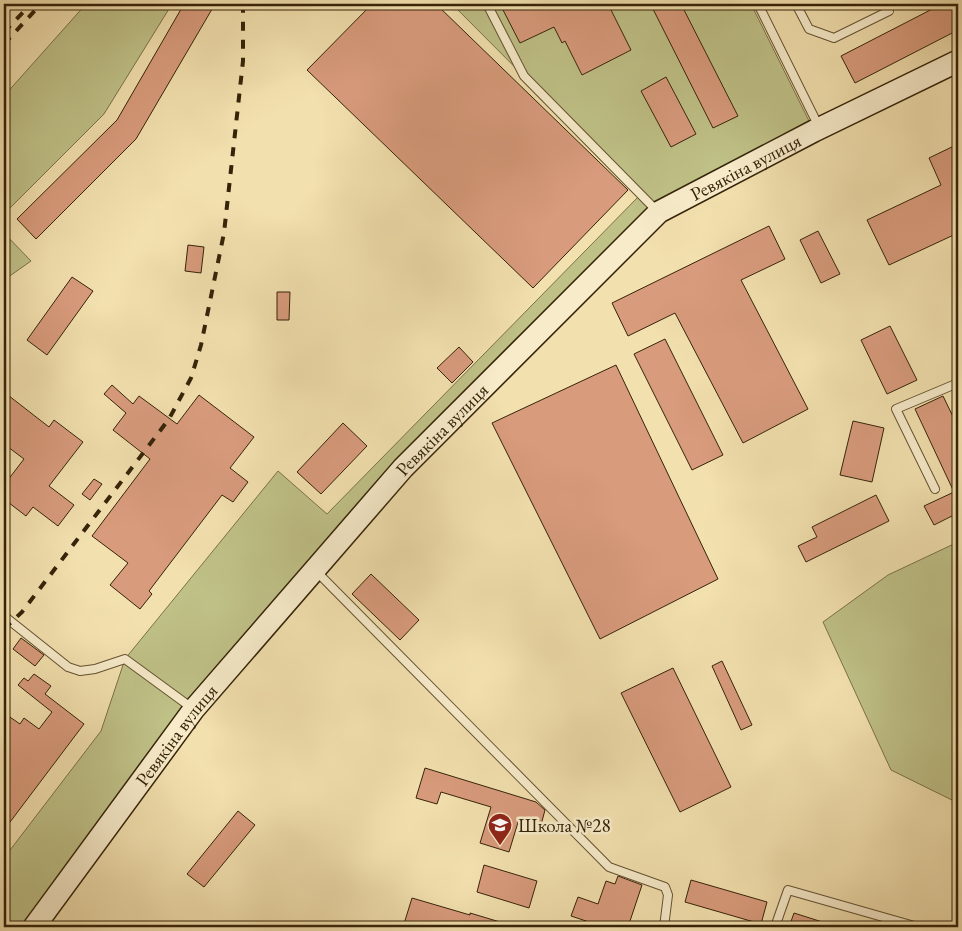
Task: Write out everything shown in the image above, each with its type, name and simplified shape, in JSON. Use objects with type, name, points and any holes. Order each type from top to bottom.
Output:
[{"type":"street","name":"Ревякіна вулиця","points":[[34,927],[194,709],[403,468],[659,212],[820,129],[958,61]]},
{"type":"lane","points":[[487,4],[524,76],[659,212]]},
{"type":"lane","points":[[758,4],[820,129]]},
{"type":"lane","points":[[796,4],[809,29],[834,38],[889,11]]},
{"type":"lane","points":[[935,489],[896,409],[958,383]]},
{"type":"lane","points":[[315,570],[609,867],[666,887],[668,895],[664,926],[673,927]]},
{"type":"lane","points":[[4,616],[68,667],[80,672],[124,660],[194,709]]},
{"type":"lane","points":[[775,927],[788,890],[918,927]]},
{"type":"green space","points":[[86,4],[172,4],[104,114],[4,214],[4,96]]},
{"type":"green space","points":[[452,4],[751,4],[814,131],[659,212],[403,468],[194,709],[34,927],[4,927],[4,858],[101,731],[125,659],[278,471],[327,514],[641,194]]},
{"type":"green space","points":[[4,233],[31,261],[4,280]]},
{"type":"green space","points":[[958,542],[958,803],[891,770],[823,622],[888,575]]},
{"type":"building","points":[[184,4],[215,4],[136,139],[36,239],[17,219],[117,120]]},
{"type":"building","points":[[372,4],[436,4],[628,190],[533,288],[307,70]]},
{"type":"building","points":[[510,4],[608,4],[631,50],[582,75],[565,41],[562,43],[554,27],[520,43],[502,8]]},
{"type":"building","points":[[664,4],[681,4],[738,116],[713,128],[653,9]]},
{"type":"building","points":[[942,4],[958,4],[958,30],[855,83],[841,56]]},
{"type":"building","points":[[666,77],[696,134],[671,147],[641,91]]},
{"type":"building","points":[[958,144],[958,233],[889,265],[867,220],[941,185],[929,158]]},
{"type":"building","points":[[769,226],[785,259],[741,280],[808,409],[743,443],[675,313],[628,336],[612,303]]},
{"type":"building","points":[[818,231],[840,274],[821,283],[800,240]]},
{"type":"building","points":[[188,245],[204,247],[201,273],[185,271]]},
{"type":"building","points":[[72,277],[93,291],[47,355],[27,340]]},
{"type":"building","points":[[277,292],[290,292],[289,320],[277,320]]},
{"type":"building","points":[[890,326],[917,380],[887,394],[861,340]]},
{"type":"building","points":[[665,339],[723,455],[692,470],[634,354]]},
{"type":"building","points":[[459,347],[473,362],[452,383],[437,368]]},
{"type":"building","points":[[616,365],[718,579],[600,639],[492,423]]},
{"type":"building","points":[[112,385],[133,404],[139,396],[177,424],[199,395],[254,437],[230,468],[248,482],[233,502],[222,495],[149,591],[152,594],[140,609],[110,585],[128,563],[92,536],[150,459],[113,430],[126,413],[104,394]]},
{"type":"building","points":[[4,392],[49,427],[54,420],[83,442],[49,486],[74,505],[58,526],[33,507],[26,516],[4,499],[4,485],[24,459],[4,444]]},
{"type":"building","points":[[943,396],[958,427],[958,513],[934,525],[924,506],[954,492],[915,409]]},
{"type":"building","points":[[853,421],[884,428],[872,482],[840,475]]},
{"type":"building","points":[[343,423],[367,446],[321,494],[297,472]]},
{"type":"building","points":[[94,479],[102,484],[90,500],[82,494]]},
{"type":"building","points":[[876,495],[889,521],[806,562],[798,546],[817,537],[812,527]]},
{"type":"building","points":[[371,574],[419,620],[400,640],[352,594]]},
{"type":"building","points":[[21,638],[44,655],[35,666],[13,649]]},
{"type":"building","points":[[722,661],[752,725],[741,730],[712,666]]},
{"type":"building","points":[[673,668],[731,787],[680,812],[621,693]]},
{"type":"building","points":[[34,674],[51,686],[45,694],[84,724],[4,830],[4,713],[20,724],[24,718],[39,729],[52,712],[18,685],[24,678],[28,681]]},
{"type":"building","points":[[425,768],[536,802],[545,810],[541,825],[519,819],[509,852],[480,843],[491,807],[441,792],[437,804],[416,798]]},
{"type":"building","points":[[238,811],[255,825],[204,887],[187,874]]},
{"type":"building","points":[[484,865],[537,881],[529,908],[477,892]]},
{"type":"building","points":[[618,876],[642,885],[628,927],[604,927],[571,916],[578,897],[598,904],[606,881],[615,884]]},
{"type":"building","points":[[691,880],[767,902],[761,924],[685,902]]},
{"type":"building","points":[[412,898],[470,915],[470,913],[510,925],[510,927],[403,927]]},
{"type":"building","points":[[794,913],[832,925],[831,927],[789,927]]},
{"type":"railway","points":[[4,32],[31,4]]},
{"type":"railway","points":[[4,44],[41,4]]},
{"type":"railway","points":[[4,629],[22,612],[169,419],[191,378],[201,345],[224,233],[243,61],[243,4]]},
{"type":"place","name":"Школа №28","points":[[500,846]]}]
